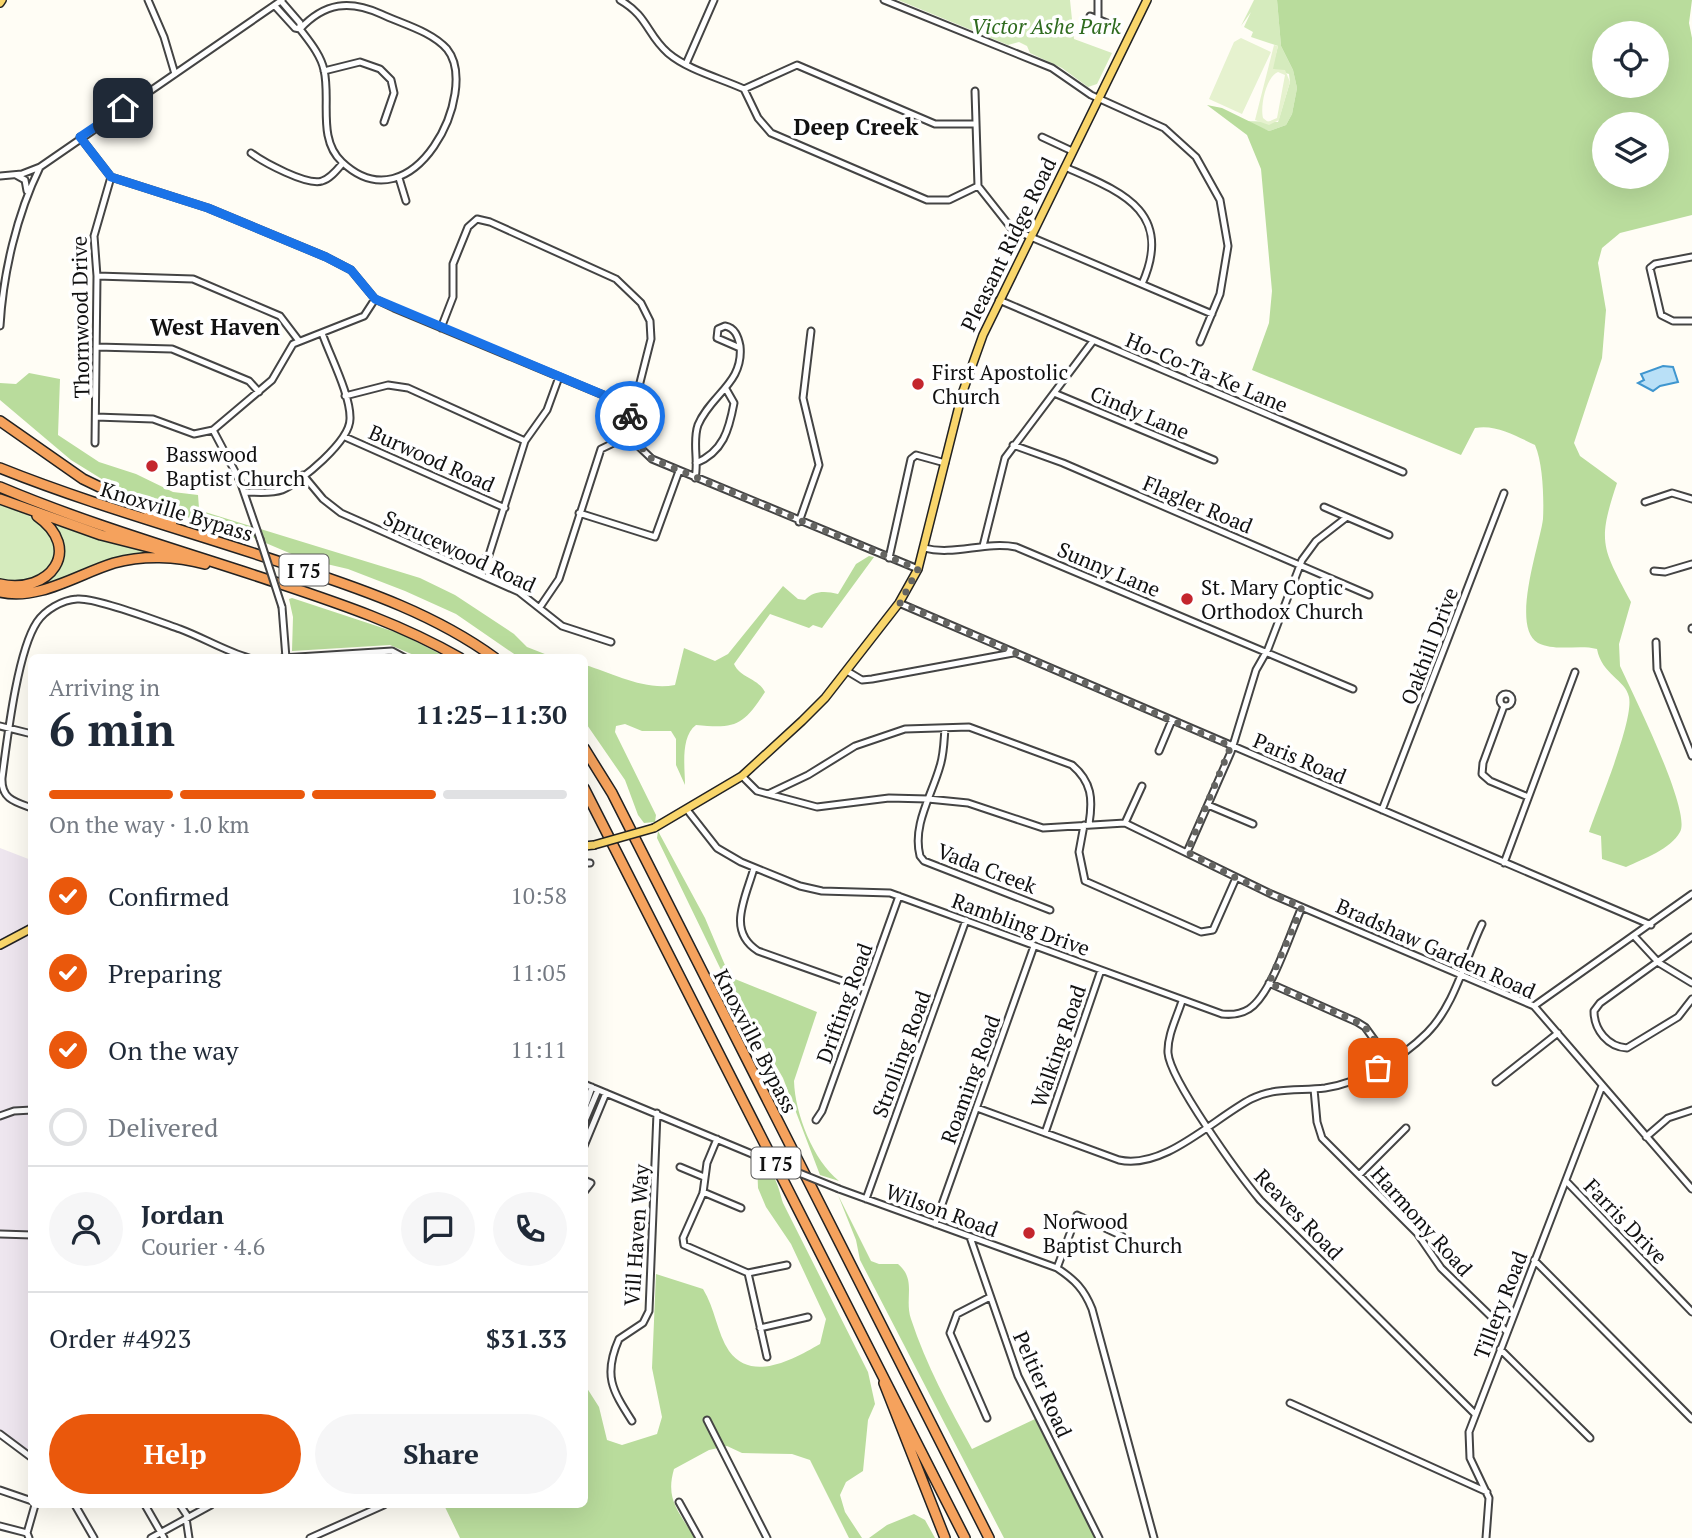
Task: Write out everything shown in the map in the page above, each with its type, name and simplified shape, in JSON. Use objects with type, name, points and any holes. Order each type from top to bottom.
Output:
[{"type":"highway","points":[[0,419],[83,479],[213,539]]},
{"type":"highway","name":"Knoxville Bypass","points":[[0,468],[102,506],[213,539],[353,586],[431,618],[489,654]]},
{"type":"highway","name":"Knoxville Bypass","points":[[0,487],[347,606],[424,637],[453,654]]},
{"type":"highway","points":[[0,499],[101,535],[196,562]]},
{"type":"highway","points":[[0,499],[45,522],[57,539],[59,550],[55,568],[42,581],[22,586],[0,584]]},
{"type":"highway","points":[[0,592],[36,591],[126,560],[173,558],[247,572]]},
{"type":"highway","name":"Knoxville Bypass","points":[[588,755],[623,816],[989,1538]]},
{"type":"highway","name":"Knoxville Bypass","points":[[588,796],[881,1367],[965,1538]]},
{"type":"highway","points":[[881,1367],[884,1388],[945,1538]]},
{"type":"main road","name":"Pleasant Ridge Road","points":[[588,846],[654,828],[688,811],[742,776],[802,721],[847,671],[900,603],[918,569],[969,371],[999,300],[1147,0]]},
{"type":"main road","points":[[0,945],[28,930]]},
{"type":"street","points":[[148,0],[164,37],[175,74]]},
{"type":"street","points":[[620,0],[638,11],[667,52],[686,64],[744,89],[758,118],[771,133],[928,200],[949,200],[978,186]]},
{"type":"street","points":[[686,64],[714,0]]},
{"type":"street","points":[[884,0],[1052,68],[1098,98],[1164,128],[1196,157],[1211,180],[1223,210],[1228,246],[1225,278],[1200,342]]},
{"type":"street","points":[[1098,0],[1098,19]]},
{"type":"street","points":[[0,176],[16,175],[40,167],[80,137],[282,1],[300,23],[300,29],[324,71],[329,141],[343,163],[367,177],[399,178],[418,167],[433,149],[456,90],[457,74],[451,55],[430,37],[367,8],[350,4],[327,8],[300,29]]},
{"type":"street","points":[[275,6],[295,28],[300,29]]},
{"type":"street","points":[[1090,16],[1114,26]]},
{"type":"street","points":[[324,71],[360,62],[380,69],[391,80],[394,93],[384,122]]},
{"type":"street","points":[[744,89],[797,65],[935,124],[975,124]]},
{"type":"street","points":[[975,91],[978,186],[1012,229],[1212,314]]},
{"type":"street","points":[[80,137],[111,177],[208,208],[326,257],[351,270],[375,299],[632,407]]},
{"type":"street","points":[[1042,137],[1072,151]]},
{"type":"street","points":[[251,153],[262,161],[314,182],[323,181],[343,163]]},
{"type":"street","points":[[0,326],[3,290],[28,192],[40,167]]},
{"type":"street","points":[[1065,167],[1119,191],[1136,204],[1150,234],[1150,263],[1142,284]]},
{"type":"street","points":[[16,175],[25,180],[28,192]]},
{"type":"street","name":"Thornwood Drive","points":[[95,443],[97,276],[94,225],[111,177]]},
{"type":"street","points":[[399,178],[406,201]]},
{"type":"street","points":[[441,328],[453,297],[453,264],[468,226],[477,219],[489,222],[625,285],[646,312],[652,329],[632,407],[630,435],[644,453],[692,477],[918,569]]},
{"type":"street","points":[[1692,257],[1655,264],[1650,268],[1661,315],[1673,321],[1692,321]]},
{"type":"street","points":[[97,276],[182,276],[193,279],[280,316],[299,341]]},
{"type":"street","points":[[96,417],[153,419],[194,434],[213,430],[272,380],[293,344],[363,316],[375,299]]},
{"type":"street","name":"Ho-Co-Ta-Ke Lane","points":[[999,300],[1403,471]]},
{"type":"street","points":[[692,477],[696,463],[699,423],[726,389],[740,364],[740,348],[734,330],[721,327],[717,338],[740,348]]},
{"type":"street","points":[[799,522],[819,465],[803,398],[811,331]]},
{"type":"street","points":[[244,492],[281,490],[303,475],[345,437],[350,414],[322,333]]},
{"type":"street","points":[[983,545],[1001,468],[1013,445],[1093,341]]},
{"type":"street","points":[[97,347],[172,349],[249,381],[260,392]]},
{"type":"street","points":[[471,569],[489,555],[525,441],[547,410],[559,377]]},
{"type":"street","points":[[345,396],[388,385],[408,388],[525,441]]},
{"type":"street","points":[[696,463],[707,459],[726,438],[734,403],[726,389]]},
{"type":"street","name":"Cindy Lane","points":[[1054,393],[1214,460]]},
{"type":"street","points":[[213,430],[244,492],[282,607],[284,654]]},
{"type":"street","points":[[540,607],[559,579],[601,449],[630,435]]},
{"type":"street","name":"Burwood Road","points":[[345,437],[505,508]]},
{"type":"street","name":"Flagler Road","points":[[1013,445],[1369,595]]},
{"type":"street","points":[[889,558],[911,459],[916,456],[945,463]]},
{"type":"street","points":[[579,513],[655,537],[679,471]]},
{"type":"street","name":"Sprucewood Road","points":[[303,475],[332,508],[519,592],[562,626],[611,642]]},
{"type":"street","points":[[1645,502],[1672,493],[1692,499]]},
{"type":"street","name":"Oakhill Drive","points":[[1382,810],[1504,494]]},
{"type":"street","points":[[1324,507],[1389,535]]},
{"type":"street","points":[[1187,852],[1208,805],[1256,670],[1265,654],[1300,564],[1316,541],[1347,517]]},
{"type":"street","name":"Sunny Lane","points":[[924,548],[940,551],[983,545],[1016,547],[1353,689]]},
{"type":"street","points":[[1654,571],[1665,572],[1692,564]]},
{"type":"street","points":[[29,654],[36,623],[55,606],[69,600],[89,600],[183,630],[240,654]]},
{"type":"street","name":"Paris Road","points":[[900,603],[1651,925]]},
{"type":"street","points":[[1656,642],[1657,669],[1692,756]]},
{"type":"street","points":[[372,654],[392,651],[398,654]]},
{"type":"street","points":[[847,671],[862,680],[872,680],[1013,653]]},
{"type":"street","points":[[28,658],[9,728],[2,790],[8,799],[28,806]]},
{"type":"street","points":[[1504,863],[1576,673]]},
{"type":"street","points":[[1504,706],[1483,763],[1482,774],[1490,781],[1528,797]]},
{"type":"street","points":[[1159,751],[1172,720]]},
{"type":"street","points":[[0,726],[28,733]]},
{"type":"street","points":[[766,794],[807,775],[855,747],[905,729],[969,727],[1072,765],[1092,791],[1079,852],[1085,881],[1207,933],[1215,925],[1236,878]]},
{"type":"street","points":[[928,799],[941,764],[945,728]]},
{"type":"street","name":"Bradshaw Garden Road","points":[[742,776],[757,791],[817,807],[889,798],[928,799],[968,803],[1043,828],[1125,823],[1236,878],[1534,1006],[1692,1189]]},
{"type":"street","points":[[1125,823],[1142,786]]},
{"type":"street","name":"Vada Creek","points":[[928,799],[918,850],[924,861],[1050,910]]},
{"type":"street","points":[[1208,805],[1253,824]]},
{"type":"street","name":"Rambling Drive","points":[[688,811],[717,848],[754,868],[813,890],[899,896],[1222,1014],[1236,1014],[1256,1004],[1269,983],[1302,907]]},
{"type":"street","points":[[754,868],[739,920],[744,940],[758,951],[865,989]]},
{"type":"street","points":[[1534,1006],[1635,937],[1692,894]]},
{"type":"street","name":"Drifting Road","points":[[816,1120],[822,1111],[899,896]]},
{"type":"street","name":"Strolling Road","points":[[866,1199],[966,920]]},
{"type":"street","points":[[977,1108],[1119,1160],[1135,1162],[1162,1154],[1263,1094],[1314,1089],[1348,1082],[1389,1060],[1434,1026],[1461,975],[1482,924]]},
{"type":"street","points":[[1635,937],[1659,963],[1692,983]]},
{"type":"street","points":[[1692,937],[1600,1003],[1594,1018],[1603,1037],[1619,1048],[1634,1046],[1678,1017],[1692,999]]},
{"type":"street","name":"Roaming Road","points":[[935,1224],[1034,946]]},
{"type":"street","name":"Walking Road","points":[[1045,1133],[1101,970]]},
{"type":"street","points":[[1269,983],[1365,1027],[1389,1060]]},
{"type":"street","name":"Reaves Road","points":[[1182,1000],[1169,1040],[1173,1075],[1260,1200],[1475,1414]]},
{"type":"street","points":[[1496,1082],[1558,1033]]},
{"type":"street","name":"Wilson Road","points":[[588,1085],[839,1189],[1057,1268],[1073,1278],[1086,1292],[1092,1310],[1154,1538]]},
{"type":"street","name":"Tillery Road","points":[[1486,1538],[1490,1513],[1488,1492],[1468,1451],[1469,1432],[1602,1086]]},
{"type":"street","points":[[588,1102],[595,1088]]},
{"type":"street","points":[[588,1110],[595,1088]]},
{"type":"street","name":"Harmony Road","points":[[1314,1089],[1317,1122],[1322,1138],[1417,1233],[1441,1268],[1506,1331]]},
{"type":"street","points":[[588,1136],[606,1093]]},
{"type":"street","points":[[0,1116],[28,1110]]},
{"type":"street","points":[[1646,1137],[1668,1118],[1692,1110]]},
{"type":"street","name":"Vill Haven Way","points":[[632,1421],[612,1389],[609,1379],[619,1339],[643,1323],[649,1311],[657,1113]]},
{"type":"street","points":[[1359,1175],[1406,1128]]},
{"type":"street","points":[[718,1139],[704,1177],[703,1192],[683,1238],[684,1245],[748,1273],[787,1265]]},
{"type":"street","points":[[680,1167],[704,1177]]},
{"type":"street","name":"Farris Drive","points":[[1566,1181],[1692,1312]]},
{"type":"street","points":[[703,1192],[741,1208]]},
{"type":"street","points":[[1057,1268],[1077,1215],[1122,1236]]},
{"type":"street","points":[[0,1234],[28,1235]]},
{"type":"street","name":"Peltier Road","points":[[971,1237],[1018,1376],[1099,1538]]},
{"type":"street","points":[[1534,1260],[1692,1419]]},
{"type":"street","points":[[748,1273],[767,1357]]},
{"type":"street","points":[[986,1418],[950,1333],[957,1314],[990,1297]]},
{"type":"street","points":[[760,1328],[808,1317]]},
{"type":"street","points":[[1500,1349],[1590,1438]]},
{"type":"street","points":[[1290,1403],[1488,1492]]},
{"type":"street","points":[[707,1420],[767,1538]]},
{"type":"street","points":[[0,1434],[28,1455]]},
{"type":"street","points":[[0,1490],[28,1500]]},
{"type":"street","points":[[680,1502],[699,1538]]},
{"type":"street","points":[[0,1526],[28,1535],[34,1508]]},
{"type":"street","points":[[77,1508],[94,1538]]},
{"type":"street","points":[[147,1508],[163,1535]]},
{"type":"street","points":[[182,1508],[187,1518],[190,1538]]},
{"type":"street","points":[[151,1538],[163,1535],[205,1508]]},
{"type":"street","points":[[310,1538],[377,1508]]},
{"type":"shaded area","points":[[0,848],[28,859],[28,1451],[0,1434]]},
{"type":"green space","name":"Victor Ashe Park","points":[[898,0],[1070,0],[1074,39],[1112,53],[1097,84],[1088,87],[1062,68],[1030,53],[1027,46],[1019,42],[1008,45]]},
{"type":"green space","points":[[1254,0],[1277,0],[1281,46],[1293,70],[1297,88],[1292,114],[1286,125],[1269,131],[1244,121],[1278,122],[1290,82],[1289,74],[1272,69],[1278,46],[1251,37],[1253,32],[1244,27],[1251,12],[1241,26]]},
{"type":"green space","points":[[1277,0],[1692,0],[1689,23],[1692,38],[1692,215],[1620,233],[1602,248],[1598,263],[1606,310],[1602,358],[1574,443],[1580,456],[1617,483],[1605,533],[1609,556],[1631,602],[1619,644],[1620,666],[1659,751],[1681,820],[1680,832],[1670,844],[1626,867],[1602,859],[1601,836],[1589,832],[1626,724],[1629,709],[1627,691],[1608,671],[1597,649],[1545,646],[1530,634],[1526,603],[1543,519],[1541,471],[1535,445],[1498,429],[1475,428],[1461,455],[1252,370],[1269,323],[1272,291],[1261,169],[1247,135],[1207,105],[1222,108],[1269,131],[1286,125],[1292,114],[1297,88],[1293,70],[1281,46]]},
{"type":"green space","points":[[1241,38],[1271,52],[1242,114],[1209,99],[1234,42]]},
{"type":"green space","points":[[1274,45],[1278,46],[1273,69],[1285,70],[1290,82],[1279,120],[1269,125],[1255,120]],"holes":[[[1278,72],[1285,75],[1277,118],[1268,122],[1262,113],[1267,86]]]},
{"type":"green space","points":[[29,373],[60,379],[58,435],[99,462],[136,474],[173,492],[198,495],[199,508],[205,512],[420,578],[455,595],[514,634],[527,647],[545,654],[514,654],[456,614],[405,591],[348,569],[301,558],[247,535],[199,522],[113,486],[71,460],[0,400],[0,383],[16,384]]},
{"type":"green space","points":[[0,504],[38,521],[53,539],[55,548],[51,564],[39,577],[31,581],[22,583],[0,580]]},
{"type":"green space","points":[[51,524],[163,554],[112,561],[35,589],[24,589],[45,582],[59,565]]},
{"type":"green space","points":[[869,556],[874,557],[822,628],[813,625],[809,628],[770,614],[734,664],[765,692],[750,712],[737,723],[720,726],[696,725],[691,730],[684,753],[685,785],[676,765],[676,739],[671,731],[642,731],[625,724],[616,726],[615,732],[656,815],[655,822],[644,823],[638,815],[625,780],[588,726],[588,666],[652,686],[675,685],[684,648],[715,661],[728,654],[783,586],[798,599],[805,600],[820,592],[838,594],[856,564]]},
{"type":"green space","points":[[289,599],[401,634],[440,654],[411,654],[390,645],[292,651],[293,617]]},
{"type":"green space","points":[[658,831],[705,918],[730,977],[817,1012],[794,1081],[795,1094],[807,1136],[821,1161],[839,1181],[820,1175],[783,1078],[721,970],[657,838]]},
{"type":"green space","points":[[757,1162],[768,1169],[775,1179],[783,1203],[868,1372],[875,1404],[868,1420],[863,1471],[846,1482],[840,1495],[845,1512],[862,1538],[849,1538],[810,1460],[792,1454],[742,1453],[727,1446],[709,1450],[674,1469],[672,1498],[695,1538],[460,1538],[445,1508],[588,1508],[588,1390],[599,1407],[607,1440],[622,1445],[657,1434],[662,1417],[652,1368],[656,1274],[703,1289],[729,1351],[738,1361],[749,1366],[761,1367],[786,1361],[820,1344],[826,1319],[791,1244],[766,1207],[758,1188]]},
{"type":"green space","points":[[838,1195],[871,1261],[898,1264],[904,1270],[909,1283],[909,1311],[917,1336],[939,1386],[972,1449],[1035,1419],[1095,1538],[1004,1538],[860,1260],[856,1240]]},
{"type":"green space","points":[[914,1514],[925,1520],[935,1538],[869,1538],[887,1525]]},
{"type":"water","points":[[1663,366],[1673,367],[1678,382],[1660,386],[1653,391],[1638,383],[1644,380],[1641,374]]},
{"type":"way so far","points":[[630,416],[632,440],[652,459],[918,569],[900,603],[1231,746],[1231,752],[1187,852],[1236,878],[1302,907],[1269,983],[1316,1002],[1365,1027],[1389,1060],[1378,1068]]},
{"type":"place","name":"First Apostolic Church","points":[[918,384]]},
{"type":"place","name":"Basswood Baptist Church","points":[[152,466]]},
{"type":"place","name":"St. Mary Coptic Orthodox Church","points":[[1187,599]]},
{"type":"place","name":"Norwood Baptist Church","points":[[1029,1233]]},
{"type":"district","name":"Deep Creek","points":[[856,126]]},
{"type":"district","name":"West Haven","points":[[215,326]]},
{"type":"route","points":[[123,108],[80,137],[103,171],[111,177],[208,208],[326,257],[351,270],[375,299],[632,407],[630,416]]}]
